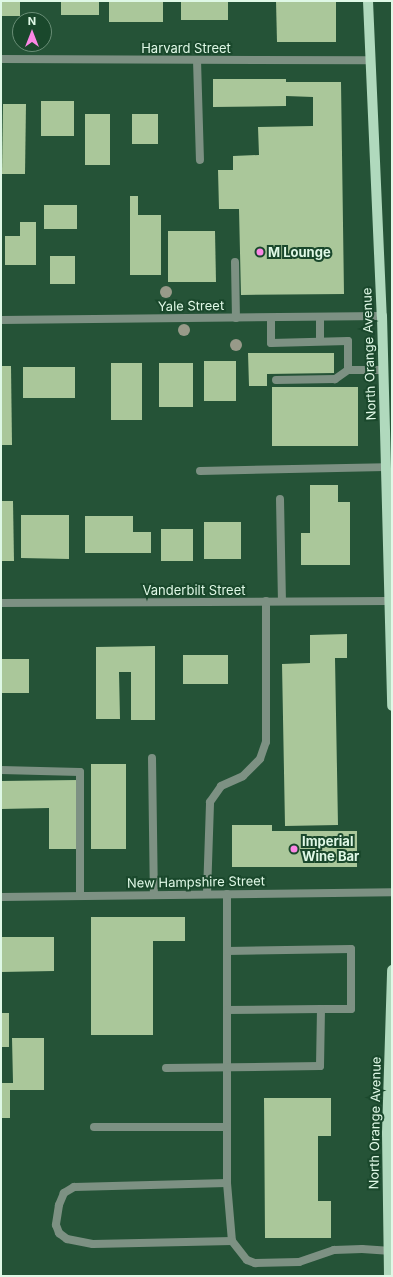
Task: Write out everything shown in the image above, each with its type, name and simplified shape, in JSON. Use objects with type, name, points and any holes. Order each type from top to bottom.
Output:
[{"type":"main road","name":"North Orange Avenue","points":[[368,1],[382,316],[387,357],[383,370],[392,706]]},
{"type":"main road","name":"North Orange Avenue","points":[[389,1276],[387,1133],[392,970]]},
{"type":"street","name":"Harvard Street","points":[[1,59],[370,60]]},
{"type":"street","points":[[197,60],[200,160]]},
{"type":"street","points":[[235,262],[236,318]]},
{"type":"street","name":"Yale Street","points":[[1,320],[382,316]]},
{"type":"street","points":[[320,317],[320,342]]},
{"type":"street","points":[[271,318],[271,343],[348,341],[348,370]]},
{"type":"street","points":[[276,380],[335,379],[348,370],[383,370]]},
{"type":"street","points":[[200,470],[385,467]]},
{"type":"street","points":[[280,499],[282,601]]},
{"type":"street","points":[[207,894],[210,802],[221,786],[243,776],[260,758],[266,742],[266,601]]},
{"type":"street","name":"Vanderbilt Street","points":[[1,603],[388,601]]},
{"type":"street","points":[[152,758],[154,895]]},
{"type":"street","points":[[1,770],[80,772],[80,896]]},
{"type":"street","name":"New Hampshire Street","points":[[1,897],[392,892]]},
{"type":"street","points":[[227,894],[227,1183],[232,1241],[247,1260],[255,1263],[299,1262],[334,1250],[388,1251]]},
{"type":"street","points":[[227,951],[351,949],[351,1009],[227,1010]]},
{"type":"street","points":[[166,1068],[320,1066],[321,1009]]},
{"type":"street","points":[[94,1127],[227,1127]]},
{"type":"street","points":[[227,1183],[74,1187],[64,1193],[59,1205],[56,1224],[59,1233],[67,1239],[93,1244],[232,1241]]},
{"type":"building","points":[[1,1],[20,1],[20,12],[12,12],[12,16],[1,16]]},
{"type":"building","points":[[61,1],[99,1],[99,15],[61,15]]},
{"type":"building","points":[[109,1],[163,1],[163,22],[109,22]]},
{"type":"building","points":[[181,1],[228,1],[228,20],[181,20]]},
{"type":"building","points":[[276,1],[336,1],[336,42],[277,42]]},
{"type":"building","points":[[213,79],[286,79],[286,82],[341,82],[344,294],[241,295],[239,209],[219,209],[218,170],[233,170],[233,156],[259,155],[258,127],[313,126],[313,97],[286,96],[286,106],[213,107]]},
{"type":"building","points":[[41,101],[74,101],[74,136],[41,136]]},
{"type":"building","points":[[3,104],[26,104],[25,174],[2,174]]},
{"type":"building","points":[[85,114],[110,114],[110,165],[85,165]]},
{"type":"building","points":[[132,114],[158,114],[158,144],[132,144]]},
{"type":"building","points":[[130,196],[138,196],[138,215],[161,215],[161,275],[130,275]]},
{"type":"building","points":[[44,205],[77,205],[77,229],[44,229]]},
{"type":"building","points":[[20,222],[36,222],[36,265],[5,265],[5,236],[20,236]]},
{"type":"building","points":[[168,231],[215,231],[216,282],[168,282]]},
{"type":"building","points":[[50,256],[75,256],[75,284],[50,284]]},
{"type":"building","points":[[248,353],[334,353],[334,373],[267,374],[267,386],[249,386]]},
{"type":"building","points":[[204,361],[236,361],[236,401],[204,401]]},
{"type":"building","points":[[111,363],[142,363],[142,420],[111,420]]},
{"type":"building","points":[[159,363],[193,363],[193,407],[159,407]]},
{"type":"building","points":[[1,366],[11,366],[12,445],[1,445]]},
{"type":"building","points":[[23,367],[75,367],[75,398],[23,398]]},
{"type":"building","points":[[272,387],[358,387],[358,446],[272,446]]},
{"type":"building","points":[[310,485],[338,485],[338,502],[350,502],[350,565],[301,565],[301,533],[310,533]]},
{"type":"building","points":[[1,501],[13,501],[14,561],[1,561]]},
{"type":"building","points":[[21,515],[69,515],[69,559],[21,558]]},
{"type":"building","points":[[85,516],[133,516],[133,532],[151,532],[151,553],[85,553]]},
{"type":"building","points":[[204,522],[241,522],[241,559],[204,559]]},
{"type":"building","points":[[161,529],[193,529],[193,561],[161,561]]},
{"type":"building","points":[[347,634],[347,658],[335,658],[338,825],[285,826],[282,664],[310,663],[310,635]]},
{"type":"building","points":[[155,646],[155,720],[131,720],[131,672],[119,672],[120,719],[96,719],[96,647]]},
{"type":"building","points":[[183,655],[228,655],[228,684],[183,684]]},
{"type":"building","points":[[1,659],[29,659],[29,693],[1,693]]},
{"type":"building","points":[[91,764],[126,764],[126,849],[91,849]]},
{"type":"building","points":[[78,780],[78,849],[49,849],[49,808],[1,809],[1,781]]},
{"type":"building","name":"Imperial Wine Bar","points":[[232,825],[272,825],[272,831],[357,831],[357,867],[232,867]]},
{"type":"building","points":[[91,917],[185,917],[185,941],[153,941],[153,1035],[91,1035]]},
{"type":"building","points":[[1,937],[54,937],[54,971],[1,972]]},
{"type":"building","points":[[1,1013],[9,1013],[9,1047],[1,1047]]},
{"type":"building","points":[[12,1038],[44,1038],[44,1090],[10,1090],[10,1118],[1,1118],[1,1083],[13,1083]]},
{"type":"building","points":[[264,1098],[331,1098],[331,1136],[318,1136],[318,1201],[331,1201],[331,1238],[265,1238]]},
{"type":"place","name":"M Lounge","points":[[260,252]]},
{"type":"place","name":"Imperial Wine Bar","points":[[294,849]]}]
